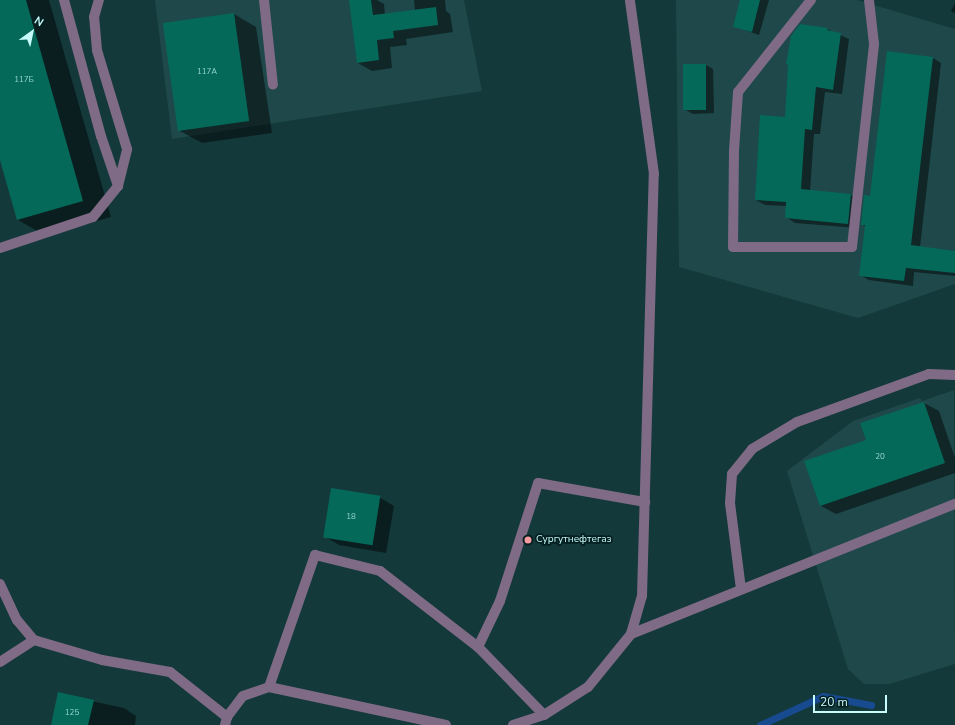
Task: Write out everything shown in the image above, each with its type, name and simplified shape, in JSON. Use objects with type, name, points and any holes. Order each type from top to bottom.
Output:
[{"type":"street","points":[[64,0],[101,136],[118,186]]},
{"type":"street","points":[[0,248],[93,217],[118,186],[128,149],[97,50],[94,17],[99,0]]},
{"type":"street","points":[[264,0],[273,86]]},
{"type":"street","points":[[513,725],[544,715],[588,687],[631,634],[642,596],[654,174],[630,0]]},
{"type":"street","points":[[811,0],[738,92],[734,152],[733,248],[852,247],[874,44],[869,0]]},
{"type":"street","points":[[741,589],[730,503],[732,474],[752,449],[797,422],[929,374],[955,375]]},
{"type":"street","points":[[478,647],[500,601],[538,483],[645,502]]},
{"type":"street","points":[[631,634],[955,504]]},
{"type":"street","points":[[269,687],[315,555],[380,571],[478,647],[544,715]]},
{"type":"street","points":[[0,584],[17,620],[34,640],[102,660],[170,672],[226,721],[243,696],[269,687],[446,725]]},
{"type":"street","points":[[0,662],[34,640]]},
{"type":"shaded area","points":[[155,0],[464,0],[482,91],[172,139]]},
{"type":"shaded area","points":[[676,0],[857,0],[955,29],[955,284],[858,318],[679,267]]},
{"type":"shaded area","points":[[954,390],[955,664],[889,684],[864,684],[848,669],[787,471],[853,421],[920,398],[922,401]]},
{"type":"building","points":[[0,0],[26,0],[83,201],[17,220],[0,160]]},
{"type":"building","points":[[349,0],[371,0],[373,15],[436,7],[438,25],[393,31],[394,38],[377,40],[379,60],[357,63]]},
{"type":"building","points":[[740,0],[760,0],[752,32],[733,27]]},
{"type":"building","points":[[234,13],[249,121],[178,131],[163,23]]},
{"type":"building","points":[[800,24],[828,28],[827,30],[841,33],[833,90],[816,87],[812,130],[805,129],[801,189],[851,194],[848,224],[785,218],[786,202],[755,200],[760,115],[785,117],[788,65],[786,64],[791,36]]},
{"type":"building","points":[[887,51],[933,57],[911,245],[955,251],[955,273],[906,268],[904,281],[859,276],[865,225],[861,225],[864,195],[870,196]]},
{"type":"building","points":[[683,64],[706,64],[706,110],[683,110]]},
{"type":"building","points":[[924,402],[945,463],[820,506],[804,461],[866,440],[860,423]]},
{"type":"building","points":[[331,488],[380,496],[373,545],[323,537]]},
{"type":"building","points":[[58,692],[94,700],[88,725],[51,725]]},
{"type":"waterway","points":[[760,725],[823,696],[871,705]]},
{"type":"place","name":"Сургутнефтегаз","points":[[528,540]]}]
